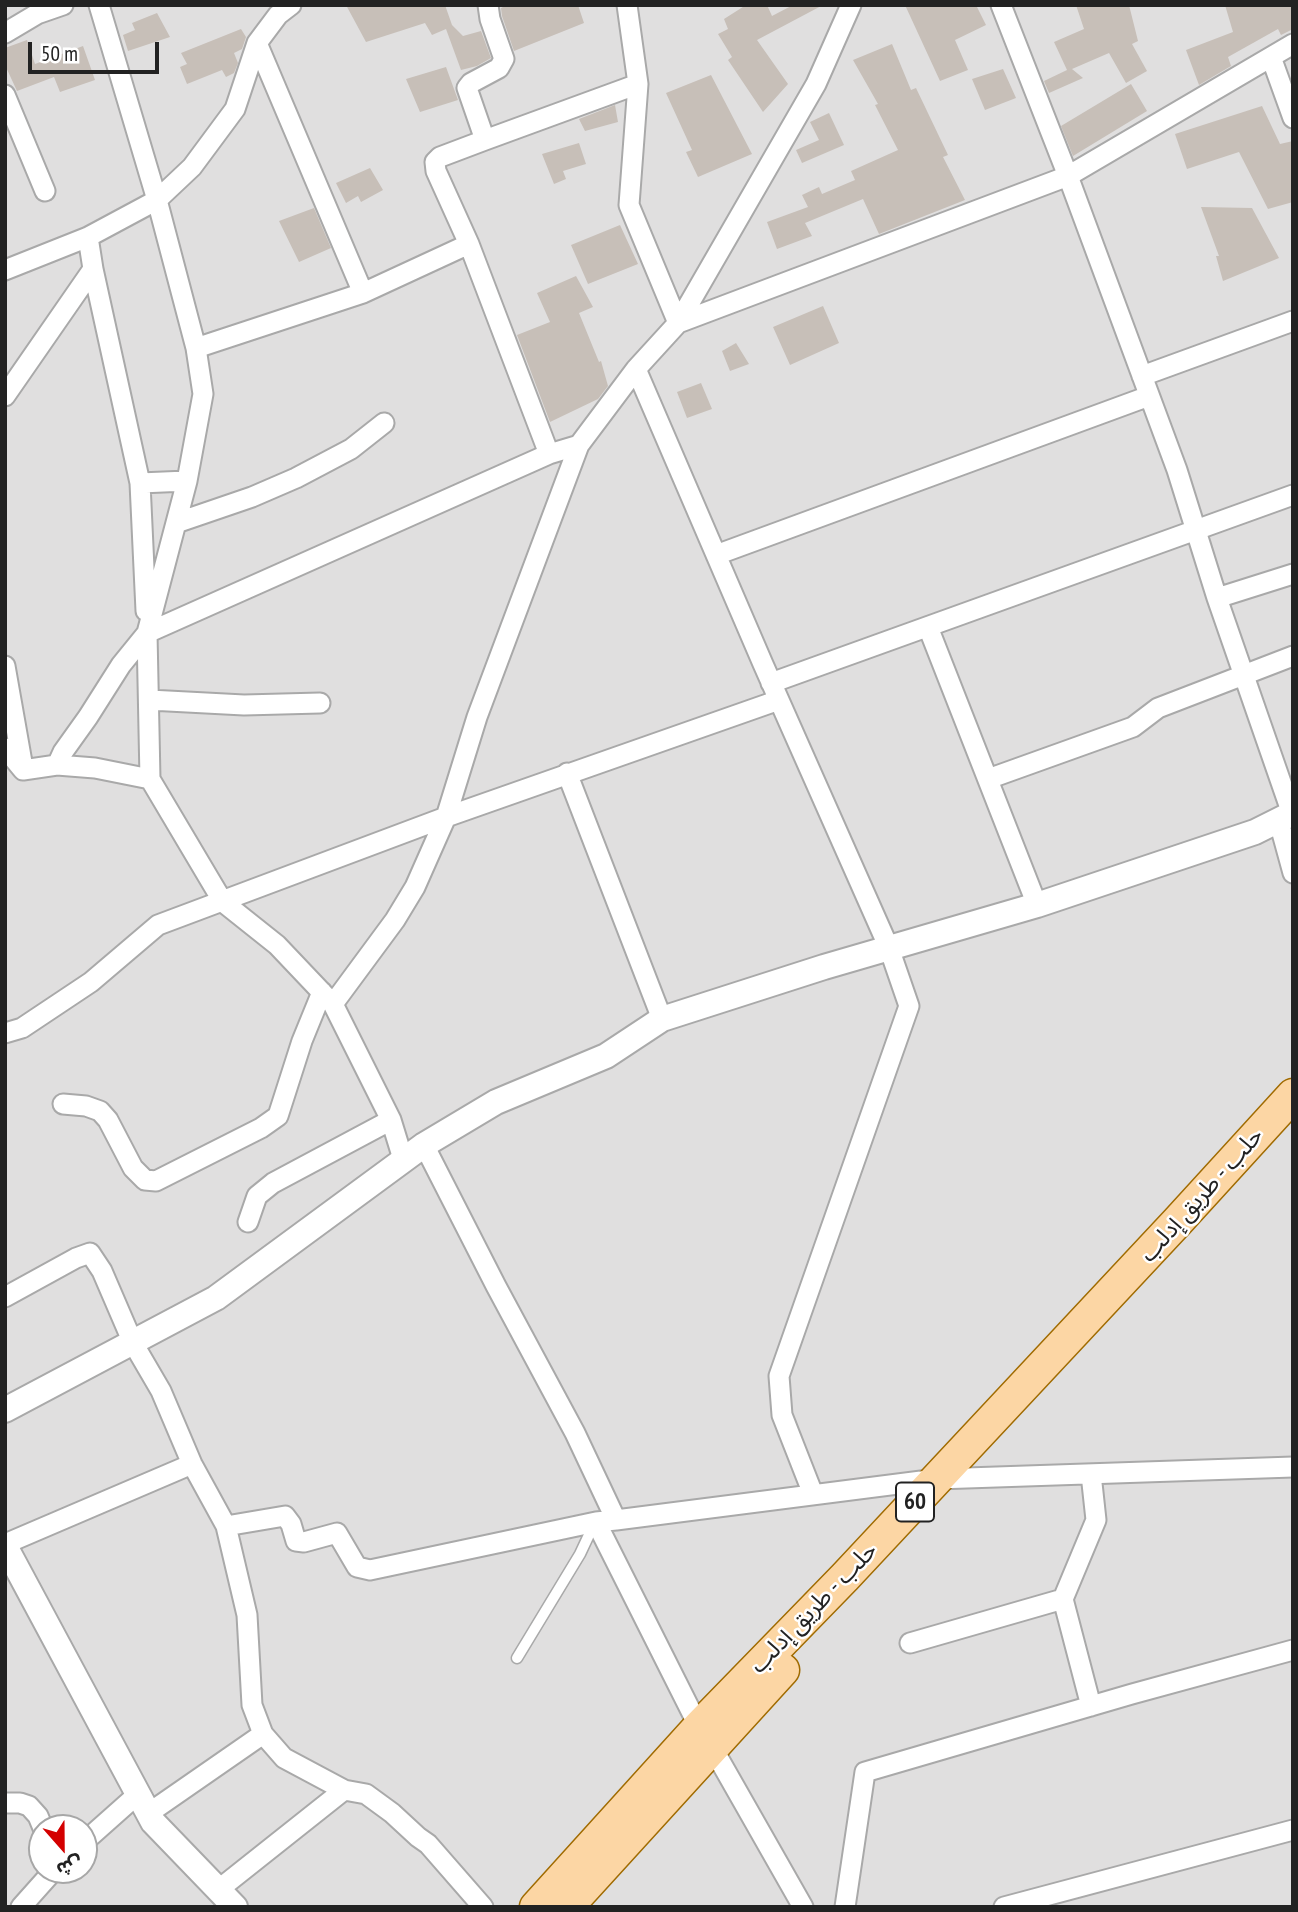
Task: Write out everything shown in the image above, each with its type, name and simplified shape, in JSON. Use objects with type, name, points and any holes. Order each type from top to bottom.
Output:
[{"type":"main road","name":"حلب - طريق إدلب","points":[[950,1478],[1293,1095]]},
{"type":"main road","name":"حلب - طريق إدلب","points":[[536,1907],[706,1737],[950,1478],[1293,1127]]},
{"type":"main road","name":"حلب - طريق إدلب","points":[[567,1907],[706,1737]]},
{"type":"street","points":[[5,33],[37,14],[63,5]]},
{"type":"street","points":[[57,765],[62,752],[88,718],[121,665],[147,634],[187,481],[203,394],[197,348],[157,200],[99,5]]},
{"type":"street","points":[[5,270],[88,237],[157,200],[192,167],[235,109],[257,43],[278,15],[291,5]]},
{"type":"street","points":[[485,140],[467,88],[499,68],[504,59],[489,19],[488,5]]},
{"type":"street","points":[[627,5],[638,84],[629,205],[678,323]]},
{"type":"street","points":[[63,1104],[86,1106],[100,1111],[108,1120],[133,1167],[145,1181],[156,1181],[261,1128],[278,1116],[302,1041],[328,998],[395,920],[415,887],[446,817],[477,717],[579,444],[636,369],[678,323],[816,84],[851,5]]},
{"type":"street","points":[[1001,5],[1068,176],[1196,530],[1288,816],[1293,873]]},
{"type":"street","points":[[257,43],[363,293]]},
{"type":"street","points":[[678,323],[1068,176],[1293,44]]},
{"type":"street","points":[[1271,57],[1293,118]]},
{"type":"street","points":[[549,454],[469,244],[436,171],[435,162],[440,157],[638,84]]},
{"type":"street","points":[[5,95],[45,191]]},
{"type":"street","points":[[88,237],[140,483],[150,779],[223,902],[277,945],[328,998],[391,1120],[403,1159]]},
{"type":"street","points":[[197,348],[363,293],[469,244]]},
{"type":"street","points":[[5,396],[93,269]]},
{"type":"street","points":[[1142,376],[1293,321]]},
{"type":"street","points":[[636,369],[889,948],[909,1006],[779,1376],[782,1415],[813,1494]]},
{"type":"street","points":[[716,555],[1149,396]]},
{"type":"street","points":[[176,523],[252,498],[296,478],[351,449],[384,423]]},
{"type":"street","points":[[147,634],[549,454],[579,444]]},
{"type":"street","points":[[140,483],[187,481]]},
{"type":"street","points":[[5,1033],[22,1028],[91,982],[158,925],[567,773],[928,627],[1293,495]]},
{"type":"street","points":[[1217,597],[1293,574]]},
{"type":"street","points":[[928,627],[1037,905]]},
{"type":"street","points":[[988,779],[1133,727],[1158,708],[1293,656]]},
{"type":"street","points":[[5,666],[23,770]]},
{"type":"street","points":[[149,700],[244,705],[320,704]]},
{"type":"street","points":[[5,748],[23,770]]},
{"type":"street","points":[[23,770],[57,765],[95,768],[150,779]]},
{"type":"street","points":[[567,773],[662,1019]]},
{"type":"street","points":[[5,1410],[216,1298],[403,1159],[496,1102],[606,1056],[662,1019],[1037,905],[1255,832],[1288,816]]},
{"type":"street","points":[[247,1222],[257,1196],[273,1183],[391,1120]]},
{"type":"street","points":[[424,1145],[575,1433],[616,1520]]},
{"type":"street","points":[[5,1297],[90,1253],[102,1271],[133,1343],[161,1391],[192,1464],[226,1526],[247,1615],[252,1705],[263,1734],[284,1758],[344,1790],[366,1794],[393,1813],[418,1838],[428,1844],[483,1907]]},
{"type":"street","points":[[192,1464],[5,1545],[153,1822],[226,1898],[344,1790]]},
{"type":"street","points":[[226,1526],[285,1516],[291,1524],[296,1541],[304,1542],[337,1533],[357,1567],[370,1570],[596,1522],[950,1478],[1293,1467]]},
{"type":"street","points":[[1091,1474],[1096,1520],[1063,1599],[1091,1706]]},
{"type":"street","points":[[596,1522],[706,1737],[803,1907]]},
{"type":"street","points":[[910,1643],[1063,1599]]},
{"type":"street","points":[[845,1907],[865,1772],[1293,1650]]},
{"type":"street","points":[[98,1833],[263,1734]]},
{"type":"street","points":[[5,1803],[29,1806],[35,1814]]},
{"type":"street","points":[[1004,1907],[1293,1830]]},
{"type":"street","points":[[21,1907],[42,1884]]},
{"type":"lane","points":[[517,1658],[580,1554],[596,1522]]},
{"type":"shaded area","points":[[5,5],[1293,5],[1293,1907],[5,1907]]},
{"type":"building","points":[[346,5],[445,5],[452,25],[463,36],[481,31],[491,58],[477,66],[461,70],[446,29],[432,35],[425,23],[366,42]]},
{"type":"building","points":[[507,5],[578,5],[584,23],[514,51],[502,16],[501,8]]},
{"type":"building","points":[[746,5],[767,5],[772,16],[793,5],[823,5],[757,40],[788,84],[763,112],[728,60],[732,57],[718,34],[728,29],[724,19]]},
{"type":"building","points":[[905,5],[976,5],[986,25],[955,40],[968,70],[940,81]]},
{"type":"building","points":[[1076,5],[1129,5],[1138,41],[1132,44],[1147,71],[1126,83],[1109,53],[1072,69],[1083,78],[1049,93],[1044,81],[1067,70],[1054,42],[1084,29]]},
{"type":"building","points":[[1225,5],[1293,5],[1293,29],[1281,35],[1278,29],[1228,57],[1231,66],[1199,85],[1186,50],[1233,32]]},
{"type":"building","points":[[157,13],[170,37],[128,51],[123,35],[135,30],[132,23]]},
{"type":"building","points":[[241,29],[246,37],[242,49],[234,53],[238,63],[234,73],[226,77],[222,70],[187,84],[180,67],[187,64],[181,53]]},
{"type":"building","points":[[27,40],[35,64],[83,46],[95,80],[60,92],[54,77],[17,91],[5,65],[5,48]]},
{"type":"building","points":[[892,44],[911,90],[916,88],[948,155],[943,157],[965,200],[879,234],[863,199],[805,223],[812,236],[777,249],[767,222],[808,207],[802,195],[819,187],[822,194],[855,180],[851,171],[898,150],[875,105],[878,104],[853,60]]},
{"type":"building","points":[[446,67],[458,100],[420,112],[406,79]]},
{"type":"building","points":[[1003,69],[1016,98],[985,110],[972,79]]},
{"type":"building","points":[[711,75],[752,154],[698,177],[686,152],[692,150],[666,93]]},
{"type":"building","points":[[1131,84],[1147,111],[1073,156],[1061,126]]},
{"type":"building","points":[[615,105],[618,122],[585,131],[579,119]]},
{"type":"building","points":[[1262,106],[1280,144],[1293,141],[1293,202],[1268,209],[1239,152],[1187,169],[1175,134]]},
{"type":"building","points":[[829,113],[844,145],[802,163],[796,150],[819,140],[810,122]]},
{"type":"building","points":[[579,143],[586,164],[563,171],[566,179],[554,184],[542,154]]},
{"type":"building","points":[[370,168],[383,190],[361,202],[358,196],[346,203],[336,183]]},
{"type":"building","points":[[1201,207],[1252,208],[1279,258],[1223,281],[1216,256],[1219,256]]},
{"type":"building","points":[[314,208],[331,248],[299,262],[279,221]]},
{"type":"building","points":[[620,225],[638,264],[588,284],[571,245]]},
{"type":"building","points":[[576,276],[593,307],[579,313],[599,362],[601,361],[608,386],[598,399],[550,422],[517,335],[550,322],[537,293]]},
{"type":"building","points":[[823,306],[839,343],[790,365],[773,327]]},
{"type":"building","points":[[736,343],[749,364],[730,371],[722,351]]},
{"type":"building","points":[[701,383],[712,409],[687,418],[677,392]]}]
